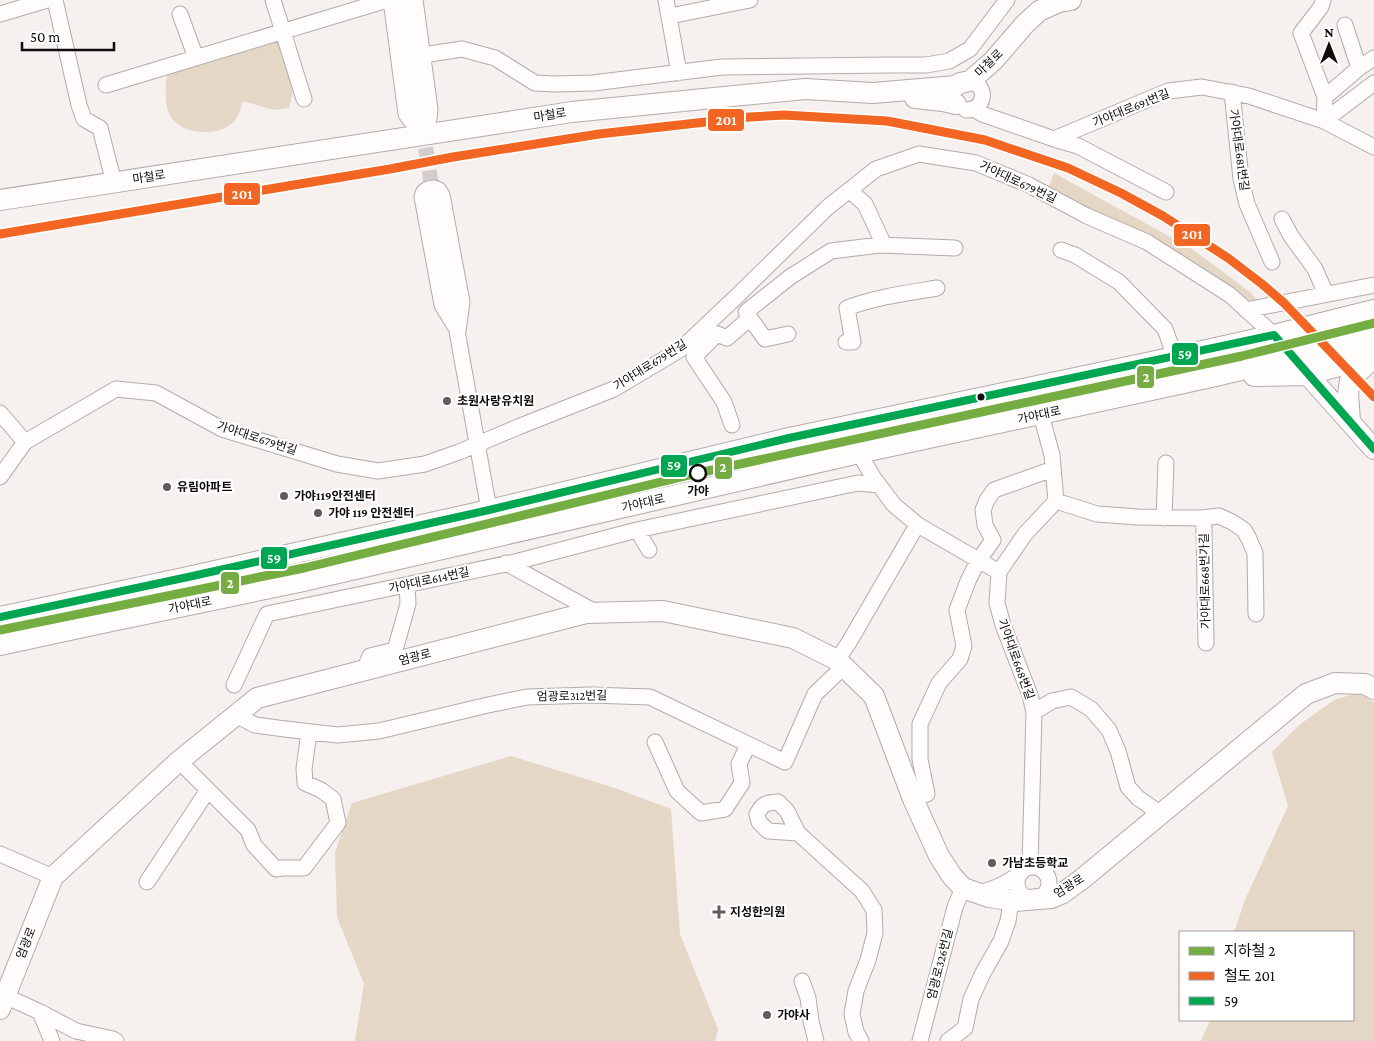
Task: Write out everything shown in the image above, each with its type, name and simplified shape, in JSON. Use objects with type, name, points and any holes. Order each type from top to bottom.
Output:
[{"type":"main road","name":"마철로","points":[[0,200],[114,183],[422,123],[572,112],[805,89],[873,93],[943,101],[964,95],[1039,11],[1059,2],[1071,0]]},
{"type":"main road","points":[[0,617],[489,510],[789,438],[1274,335],[1372,310]]},
{"type":"main road","points":[[1372,310],[1362,322],[1366,334],[1374,337]]},
{"type":"main road","points":[[1274,335],[1307,375],[1374,449]]},
{"type":"main road","name":"가야대로","points":[[0,645],[299,582],[859,453],[1207,378],[1374,337]]},
{"type":"main road","points":[[1207,378],[1307,375],[1374,357]]},
{"type":"main road","points":[[1350,421],[1348,394],[1350,380],[1374,357]]},
{"type":"main road","points":[[1261,375],[1297,386],[1336,406]]},
{"type":"main road","name":"엄광로","points":[[3,1002],[53,877],[179,761],[257,698],[586,613],[663,611],[793,638],[842,664],[874,696],[913,799],[939,856],[952,876],[969,890],[989,898],[1011,900],[1051,898],[1063,893],[1306,694],[1335,683],[1365,684],[1374,689]]},
{"type":"street","points":[[0,14],[47,0]]},
{"type":"street","points":[[56,0],[79,105],[84,119],[100,128],[114,183]]},
{"type":"street","points":[[273,0],[304,99]]},
{"type":"street","points":[[106,85],[389,0],[406,114],[410,121],[418,125],[429,119],[430,109],[415,0]]},
{"type":"street","points":[[403,0],[422,123]]},
{"type":"street","points":[[666,0],[679,73]]},
{"type":"street","points":[[670,16],[750,0]]},
{"type":"street","points":[[423,55],[462,49],[495,58],[535,83],[593,84],[722,67],[926,66],[949,61],[970,49],[1007,0]]},
{"type":"street","points":[[1323,0],[1321,7],[1301,33],[1325,97],[1324,121]]},
{"type":"street","points":[[180,14],[196,58]]},
{"type":"street","points":[[1345,25],[1359,68]]},
{"type":"street","points":[[1325,97],[1359,68],[1374,58]]},
{"type":"street","points":[[1324,121],[1374,83]]},
{"type":"street","name":"가야대로691번길","points":[[1054,139],[1168,91],[1202,87],[1249,96],[1324,121],[1374,147]]},
{"type":"street","name":"가야대로681번길","points":[[1232,92],[1241,179],[1247,204],[1272,262]]},
{"type":"street","points":[[964,95],[982,114],[1078,146],[1166,192]]},
{"type":"street","name":"가야대로679번길","points":[[0,477],[25,442],[116,389],[156,393],[222,429],[338,464],[378,471],[425,464],[477,445],[614,389],[681,349],[828,207],[876,169],[920,154],[976,163],[1029,185],[1087,216],[1147,242],[1230,295],[1274,335]]},
{"type":"street","points":[[434,188],[442,194],[462,302],[458,331],[442,305],[422,197],[427,189],[434,188]]},
{"type":"street","points":[[849,190],[865,204],[884,244]]},
{"type":"street","points":[[434,202],[489,510]]},
{"type":"street","points":[[1282,219],[1290,236],[1315,269],[1326,294]]},
{"type":"street","points":[[788,334],[765,339],[746,312],[790,277],[831,252],[884,244],[955,248]]},
{"type":"street","points":[[1061,250],[1075,255],[1119,282],[1165,329],[1175,357]]},
{"type":"street","points":[[1246,310],[1374,285]]},
{"type":"street","points":[[846,342],[853,342],[847,308],[892,295],[937,288]]},
{"type":"street","points":[[732,425],[724,402],[694,357],[717,334],[727,338],[750,318]]},
{"type":"street","points":[[0,413],[25,442]]},
{"type":"street","points":[[859,453],[894,506],[918,526],[999,572],[1025,534],[1056,501],[1052,455],[1041,415]]},
{"type":"street","points":[[1164,518],[1166,463]]},
{"type":"street","points":[[913,799],[927,794],[920,759],[920,724],[939,683],[960,659],[964,646],[957,610],[978,561],[993,540],[985,525],[983,510],[987,500],[994,490],[1053,469]]},
{"type":"street","name":"가야대로614번길","points":[[234,685],[266,614],[506,564],[637,530],[858,483],[879,486]]},
{"type":"street","name":"가야대로668번가길","points":[[1056,501],[1097,514],[1202,518],[1204,529],[1206,643]]},
{"type":"street","points":[[1202,518],[1219,516],[1244,530],[1250,539],[1255,554],[1256,614]]},
{"type":"street","points":[[842,664],[848,644],[918,526]]},
{"type":"street","points":[[637,530],[649,550]]},
{"type":"street","points":[[506,564],[597,613]]},
{"type":"street","name":"가야대로668번길","points":[[999,572],[997,603],[1003,625],[1030,695],[1034,712],[1026,870],[1017,882],[1019,891],[1026,898],[1035,899]]},
{"type":"street","points":[[364,670],[370,656],[395,650],[408,604],[407,585]]},
{"type":"street","name":"엄광로312번길","points":[[236,715],[255,725],[338,734],[379,732],[527,696],[650,696],[785,762],[815,694],[837,674],[842,664]]},
{"type":"street","points":[[1034,712],[1052,701],[1071,697],[1091,709],[1109,730],[1118,751],[1128,787],[1138,798],[1161,814]]},
{"type":"street","points":[[179,761],[248,830],[254,845],[276,870],[282,868],[304,868],[338,823],[333,799],[321,790],[305,783],[304,769],[310,732]]},
{"type":"street","points":[[655,742],[677,792],[701,813],[725,809],[742,783],[739,764],[748,745]]},
{"type":"street","points":[[146,882],[208,790]]},
{"type":"street","points":[[798,833],[768,831],[759,822],[757,814],[760,808],[766,803],[778,802],[787,811],[798,833],[862,891],[874,910],[875,933],[868,960],[856,991],[852,1014],[860,1041]]},
{"type":"street","points":[[0,854],[53,877]]},
{"type":"street","points":[[969,890],[992,890],[1026,870],[1043,870],[1050,880],[1059,885],[1076,883]]},
{"type":"street","points":[[1035,899],[1043,896],[1049,889],[1050,880]]},
{"type":"street","name":"엄광로326번길","points":[[920,1041],[954,908],[969,890]]},
{"type":"street","points":[[948,1041],[965,1028],[971,999],[1001,941],[1008,921],[1011,900]]},
{"type":"street","points":[[802,981],[808,998],[816,1041]]},
{"type":"street","points":[[3,1002],[40,1012],[76,1031],[116,1041]]},
{"type":"street","points":[[40,1012],[52,1041]]},
{"type":"shaded area","points":[[280,39],[295,84],[289,108],[274,110],[243,101],[236,119],[230,125],[223,129],[205,132],[187,129],[179,125],[170,116],[166,92],[167,75]]},
{"type":"shaded area","points":[[1054,173],[1192,249],[1250,292],[1260,303],[1246,310],[1230,295],[1059,201],[1049,187]]},
{"type":"shaded area","points":[[1360,692],[1374,703],[1374,1041],[1201,1041],[1210,1021],[1354,1021],[1354,931],[1234,931],[1245,900],[1288,806],[1272,752],[1299,725],[1334,700]]},
{"type":"shaded area","points":[[511,756],[615,788],[671,809],[680,934],[718,1029],[715,1041],[355,1041],[364,984],[337,917],[335,852],[352,803]]},
{"type":"tunnel","points":[[422,125],[434,201]]},
{"type":"metro line","name":"2","points":[[0,630],[304,568],[698,473],[1242,356],[1374,323]]},
{"type":"rail line","name":"201","points":[[0,234],[599,134],[784,115],[887,121],[985,140],[1068,168],[1121,193],[1163,216],[1228,258],[1262,284],[1284,303],[1374,397]]},
{"type":"transit line","name":"59","points":[[0,617],[489,510],[789,438],[1274,335],[1374,449]]},
{"type":"place","name":"초원사랑유치원","points":[[447,401]]},
{"type":"place","name":"가야","points":[[698,473]]},
{"type":"place","name":"유림아파트","points":[[167,487]]},
{"type":"place","name":"가야119안전센터","points":[[284,496]]},
{"type":"place","name":"가야 119 안전센터","points":[[318,513]]},
{"type":"place","name":"가남초등학교","points":[[992,863]]},
{"type":"place","name":"지성한의원","points":[[719,912]]},
{"type":"place","name":"가야사","points":[[767,1015]]}]
